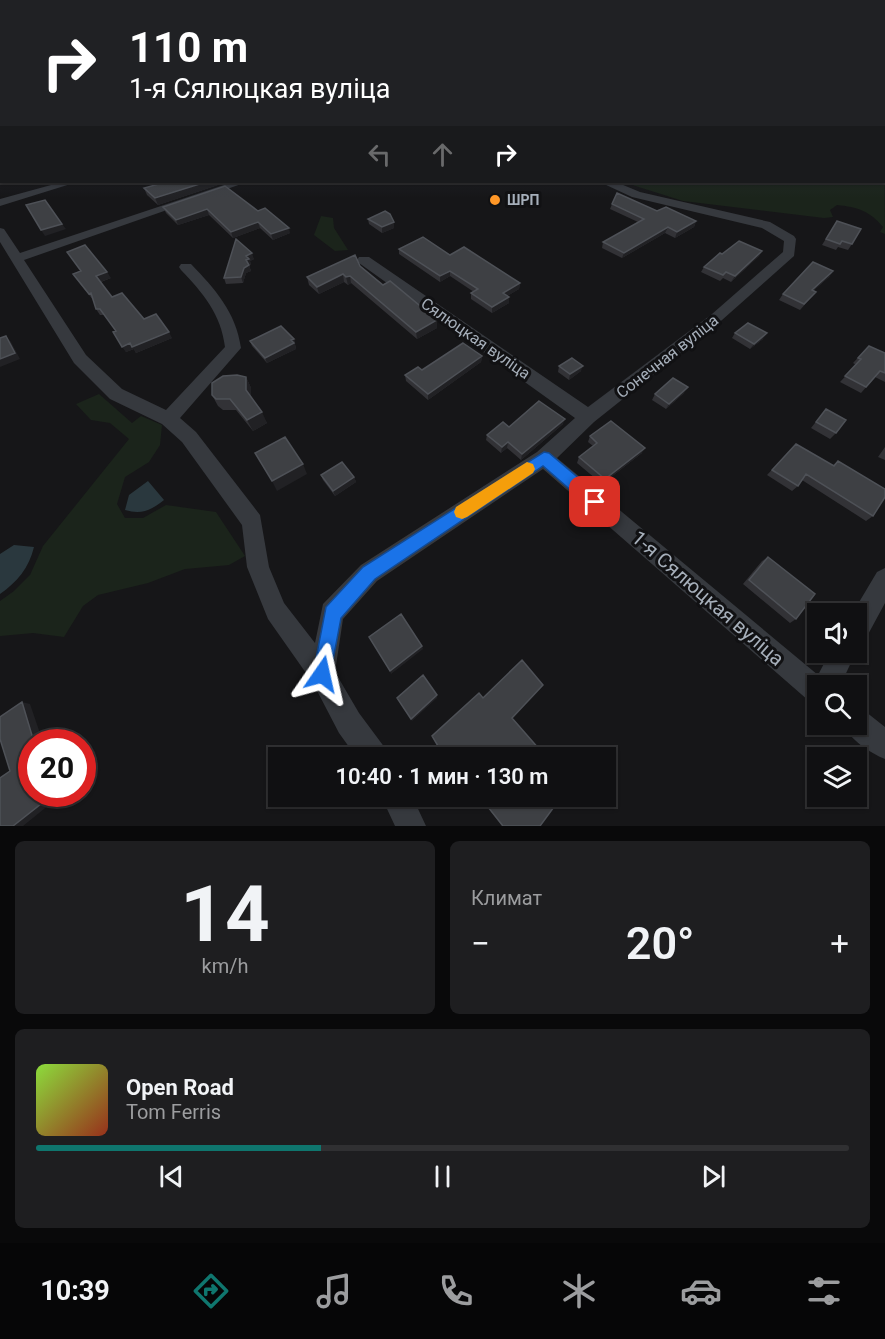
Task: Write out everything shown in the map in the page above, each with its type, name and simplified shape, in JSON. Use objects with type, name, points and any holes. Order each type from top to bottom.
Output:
[{"type":"street","points":[[0,203],[69,183]]},
{"type":"street","points":[[15,259],[239,183]]},
{"type":"street","name":"Сонечная вуліца","points":[[322,674],[332,613],[369,573],[544,458],[588,417],[717,316],[789,253],[790,239],[766,225],[636,195],[610,183]]},
{"type":"street","points":[[0,232],[80,359],[116,394],[168,419],[189,437],[252,522],[258,567],[276,611],[322,674],[350,723],[367,747]]},
{"type":"street","name":"Сялюцкая вуліца","points":[[364,260],[588,417]]},
{"type":"street","points":[[168,419],[233,348],[232,335],[216,298],[186,267]]},
{"type":"street","name":"1-я Сялюцкая вуліца","points":[[544,458],[807,683]]},
{"type":"street","points":[[867,612],[885,580]]},
{"type":"street","points":[[867,731],[885,745]]},
{"type":"street","points":[[402,807],[411,826]]},
{"type":"shaded area","points":[[626,183],[885,183],[885,234],[880,232],[883,227],[873,217],[851,207],[837,205],[830,210],[833,217],[824,218],[683,201]]},
{"type":"shaded area","points":[[321,216],[333,218],[334,228],[348,250],[335,251],[314,235]]},
{"type":"shaded area","points":[[99,394],[132,423],[141,416],[162,425],[160,445],[149,462],[125,477],[117,504],[125,518],[143,518],[166,505],[216,512],[245,556],[229,565],[185,569],[148,583],[98,595],[83,606],[64,637],[33,633],[0,636],[0,601],[30,575],[43,546],[129,439],[110,423],[91,420],[76,404]]},
{"type":"shaded area","points":[[148,481],[164,500],[146,511],[125,510],[129,495]]},
{"type":"shaded area","points":[[14,545],[34,547],[22,574],[0,594],[0,554]]},
{"type":"building","points":[[162,183],[203,183],[155,198],[144,188]]},
{"type":"building","points":[[225,186],[258,211],[265,208],[289,228],[271,234],[258,222],[231,232],[207,209],[176,220],[163,207]]},
{"type":"building","points":[[617,193],[657,211],[666,207],[696,221],[677,232],[668,227],[624,253],[603,242],[644,219],[612,204]]},
{"type":"building","points":[[45,200],[62,224],[41,230],[26,205]]},
{"type":"building","points":[[385,211],[390,214],[394,222],[382,227],[368,219]]},
{"type":"building","points":[[837,221],[861,229],[852,244],[842,241],[840,244],[826,239]]},
{"type":"building","points":[[423,237],[450,255],[464,247],[520,283],[503,293],[509,297],[492,307],[471,293],[478,289],[450,271],[440,276],[399,249]]},
{"type":"building","points":[[236,239],[252,253],[246,256],[249,259],[246,260],[249,265],[244,268],[241,277],[224,278]]},
{"type":"building","points":[[739,241],[762,251],[735,276],[726,272],[723,275],[704,267],[720,253],[722,254]]},
{"type":"building","points":[[85,245],[107,272],[96,276],[112,297],[122,293],[144,319],[156,314],[169,332],[132,347],[130,343],[122,347],[113,332],[116,331],[100,309],[96,309],[91,293],[89,294],[73,274],[81,271],[67,252]]},
{"type":"building","points":[[355,255],[360,266],[383,285],[390,281],[437,320],[416,332],[350,276],[346,277],[343,274],[317,287],[307,277]]},
{"type":"building","points":[[813,262],[833,271],[812,290],[816,292],[804,304],[783,294]]},
{"type":"building","points":[[748,323],[767,333],[754,344],[735,333]]},
{"type":"building","points":[[281,326],[294,339],[291,340],[294,343],[265,358],[250,341]]},
{"type":"building","points":[[6,336],[15,353],[0,359],[0,338]]},
{"type":"building","points":[[463,343],[482,356],[428,394],[405,375],[418,367],[422,370]]},
{"type":"building","points":[[869,346],[885,353],[885,373],[880,371],[866,387],[845,376],[861,359],[858,358]]},
{"type":"building","points":[[572,358],[583,366],[570,374],[559,366]]},
{"type":"building","points":[[223,376],[246,377],[246,390],[262,412],[247,420],[230,399],[216,399],[212,395],[212,383]]},
{"type":"building","points":[[673,378],[688,387],[669,404],[655,394]]},
{"type":"building","points":[[539,401],[565,419],[522,454],[508,442],[502,447],[487,435],[503,422],[509,427]]},
{"type":"building","points":[[826,409],[846,420],[836,433],[816,422]]},
{"type":"building","points":[[611,421],[645,448],[605,479],[579,457],[597,443],[590,436]]},
{"type":"building","points":[[285,437],[303,464],[272,481],[255,453]]},
{"type":"building","points":[[796,444],[834,466],[838,461],[885,489],[885,497],[873,516],[806,474],[798,486],[772,470]]},
{"type":"building","points":[[342,462],[354,477],[333,491],[321,475]]},
{"type":"building","points":[[768,557],[815,594],[796,619],[749,580]]},
{"type":"building","points":[[401,614],[422,646],[390,671],[369,637]]},
{"type":"building","points":[[522,660],[543,685],[512,718],[537,747],[438,747],[432,736],[479,693],[483,698]]},
{"type":"building","points":[[423,675],[437,695],[411,719],[397,698]]},
{"type":"building","points":[[22,702],[30,729],[18,729],[18,807],[37,807],[13,826],[0,826],[0,778],[10,771],[0,739],[0,717]]},
{"type":"building","points":[[488,807],[554,807],[540,826],[503,826]]},
{"type":"slow traffic","points":[[462,512],[527,469]]},
{"type":"place","name":"ШРП","points":[[495,200]]},
{"type":"route","points":[[322,674],[332,613],[369,573],[544,458],[595,502]]}]
